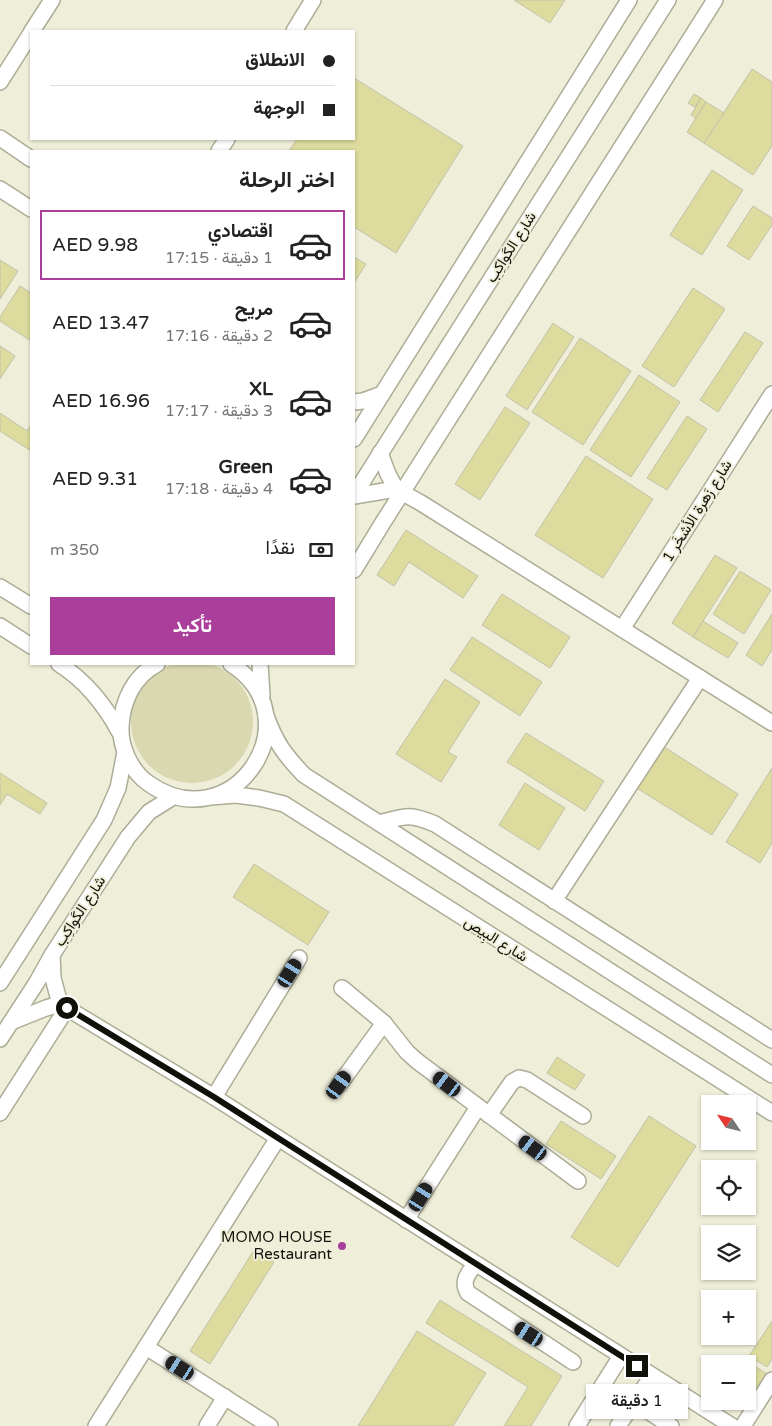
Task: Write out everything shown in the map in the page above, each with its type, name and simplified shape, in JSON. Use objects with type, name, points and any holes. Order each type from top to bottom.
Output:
[{"type":"street","points":[[33,30],[52,0]]},
{"type":"street","points":[[295,30],[313,0]]},
{"type":"street","name":"شارع الكَواكِب","points":[[355,437],[629,0]]},
{"type":"street","name":"شارع الكَواكِب","points":[[355,494],[668,0]]},
{"type":"street","points":[[355,568],[399,490],[715,0]]},
{"type":"street","points":[[0,82],[30,35]]},
{"type":"street","points":[[0,138],[30,158]]},
{"type":"street","points":[[0,189],[30,208]]},
{"type":"street","points":[[355,402],[382,394]]},
{"type":"street","name":"شارع زَهرة الأشخَر 1","points":[[622,629],[770,401]]},
{"type":"street","points":[[380,453],[388,474],[399,490],[772,723]]},
{"type":"street","points":[[355,496],[399,490]]},
{"type":"street","points":[[0,586],[30,605]]},
{"type":"street","points":[[0,626],[30,645]]},
{"type":"street","points":[[60,665],[90,689],[102,703],[121,734]]},
{"type":"street","points":[[155,665],[137,680],[127,696],[122,715],[121,734],[125,752],[133,767],[144,780],[158,790],[173,797]]},
{"type":"street","points":[[233,665],[241,670],[253,684],[262,700]]},
{"type":"street","points":[[260,665],[262,700],[273,735],[286,756],[304,775],[772,1075]]},
{"type":"street","points":[[554,901],[700,678]]},
{"type":"street","points":[[210,797],[230,789],[247,776],[259,758],[266,737],[266,716]]},
{"type":"street","name":"شارع الكَواكِب","points":[[0,983],[104,820],[118,788],[125,752]]},
{"type":"street","name":"شارع البِيص","points":[[173,797],[192,799],[236,795],[284,804],[772,1113]]},
{"type":"street","name":"شارع الكَواكِب","points":[[0,1039],[128,837],[149,812],[173,797]]},
{"type":"street","points":[[379,823],[408,816],[421,818],[435,824],[772,1040]]},
{"type":"street","points":[[52,955],[53,978],[64,1006],[214,1097],[732,1426]]},
{"type":"street","points":[[214,1097],[300,958]]},
{"type":"street","points":[[342,988],[384,1023],[406,1052],[578,1181]]},
{"type":"street","points":[[11,1022],[64,1006]]},
{"type":"street","points":[[0,1113],[64,1006]]},
{"type":"street","points":[[339,1085],[384,1023]]},
{"type":"street","points":[[406,1220],[483,1111],[512,1082],[520,1078],[528,1080],[582,1116]]},
{"type":"street","points":[[96,1426],[278,1138]]},
{"type":"street","points":[[475,1264],[466,1277],[464,1285],[468,1293],[573,1362]]},
{"type":"street","points":[[146,1347],[270,1426]]},
{"type":"street","points":[[577,1426],[621,1356]]},
{"type":"street","points":[[618,1426],[652,1376]]},
{"type":"street","points":[[743,1426],[772,1380]]},
{"type":"street","points":[[207,1426],[225,1397]]},
{"type":"street","points":[[634,1402],[671,1426]]},
{"type":"green space","points":[[169,665],[215,665],[226,671],[243,688],[252,710],[252,734],[243,756],[226,773],[204,782],[180,782],[158,773],[141,756],[132,734],[132,710],[135,699],[149,679]]},
{"type":"building","points":[[514,0],[565,0],[550,23]]},
{"type":"building","points":[[752,69],[772,82],[772,146],[753,175],[704,143]]},
{"type":"building","points":[[355,79],[463,146],[396,253],[355,228],[355,150],[290,150],[296,140],[355,140]]},
{"type":"building","points":[[694,94],[701,98],[695,107],[688,103]]},
{"type":"building","points":[[701,98],[706,102],[696,118],[691,115]]},
{"type":"building","points":[[706,102],[724,113],[704,143],[687,132]]},
{"type":"building","points":[[712,170],[743,190],[702,255],[670,235]]},
{"type":"building","points":[[753,206],[772,218],[772,225],[749,260],[727,246]]},
{"type":"building","points":[[355,258],[366,264],[355,281]]},
{"type":"building","points":[[0,260],[18,271],[0,299]]},
{"type":"building","points":[[20,286],[30,292],[30,340],[0,321],[0,317]]},
{"type":"building","points":[[693,288],[725,309],[674,387],[642,366]]},
{"type":"building","points":[[553,323],[574,337],[527,410],[506,396]]},
{"type":"building","points":[[745,332],[763,343],[718,412],[700,400]]},
{"type":"building","points":[[580,338],[631,371],[583,445],[532,412]]},
{"type":"building","points":[[0,346],[15,356],[0,379]]},
{"type":"building","points":[[639,375],[680,402],[631,477],[590,450]]},
{"type":"building","points":[[505,407],[530,423],[480,500],[455,484]]},
{"type":"building","points":[[0,413],[27,431],[30,426],[30,450],[0,431]]},
{"type":"building","points":[[687,416],[707,429],[667,490],[647,478]]},
{"type":"building","points":[[586,456],[653,499],[603,578],[535,535]]},
{"type":"building","points":[[406,530],[478,576],[463,598],[409,562],[394,586],[377,575]]},
{"type":"building","points":[[715,555],[737,568],[693,637],[672,623]]},
{"type":"building","points":[[740,571],[771,590],[744,634],[713,614]]},
{"type":"building","points":[[502,594],[570,637],[550,668],[482,625]]},
{"type":"building","points":[[772,614],[772,650],[762,666],[746,655]]},
{"type":"building","points":[[703,621],[738,643],[728,658],[693,637]]},
{"type":"building","points":[[472,637],[542,682],[520,716],[450,670]]},
{"type":"building","points":[[445,679],[480,702],[448,752],[457,757],[441,782],[396,754]]},
{"type":"building","points":[[526,733],[604,781],[585,811],[507,762]]},
{"type":"building","points":[[661,745],[738,794],[712,835],[635,787]]},
{"type":"building","points":[[772,768],[772,843],[760,863],[726,842]]},
{"type":"building","points":[[0,773],[47,803],[40,814],[7,794],[0,805]]},
{"type":"building","points":[[525,783],[565,808],[539,850],[499,825]]},
{"type":"building","points":[[254,864],[329,912],[308,945],[233,897]]},
{"type":"building","points":[[557,1057],[585,1075],[575,1090],[547,1073]]},
{"type":"building","points":[[649,1116],[696,1146],[618,1267],[571,1237]]},
{"type":"building","points":[[561,1121],[616,1156],[601,1179],[546,1144]]},
{"type":"building","points":[[254,1250],[274,1262],[210,1364],[190,1351]]},
{"type":"building","points":[[440,1300],[562,1376],[531,1426],[504,1426],[528,1387],[426,1323]]},
{"type":"building","points":[[772,1321],[772,1359],[767,1367],[756,1360],[756,1355],[750,1355]]},
{"type":"building","points":[[417,1331],[486,1373],[453,1426],[358,1426]]},
{"type":"building","points":[[756,1367],[767,1374],[756,1390]]},
{"type":"place","name":"MOMO HOUSE Restaurant","points":[[342,1246]]},
{"type":"route","points":[[67,1008],[214,1097],[637,1366]]}]
